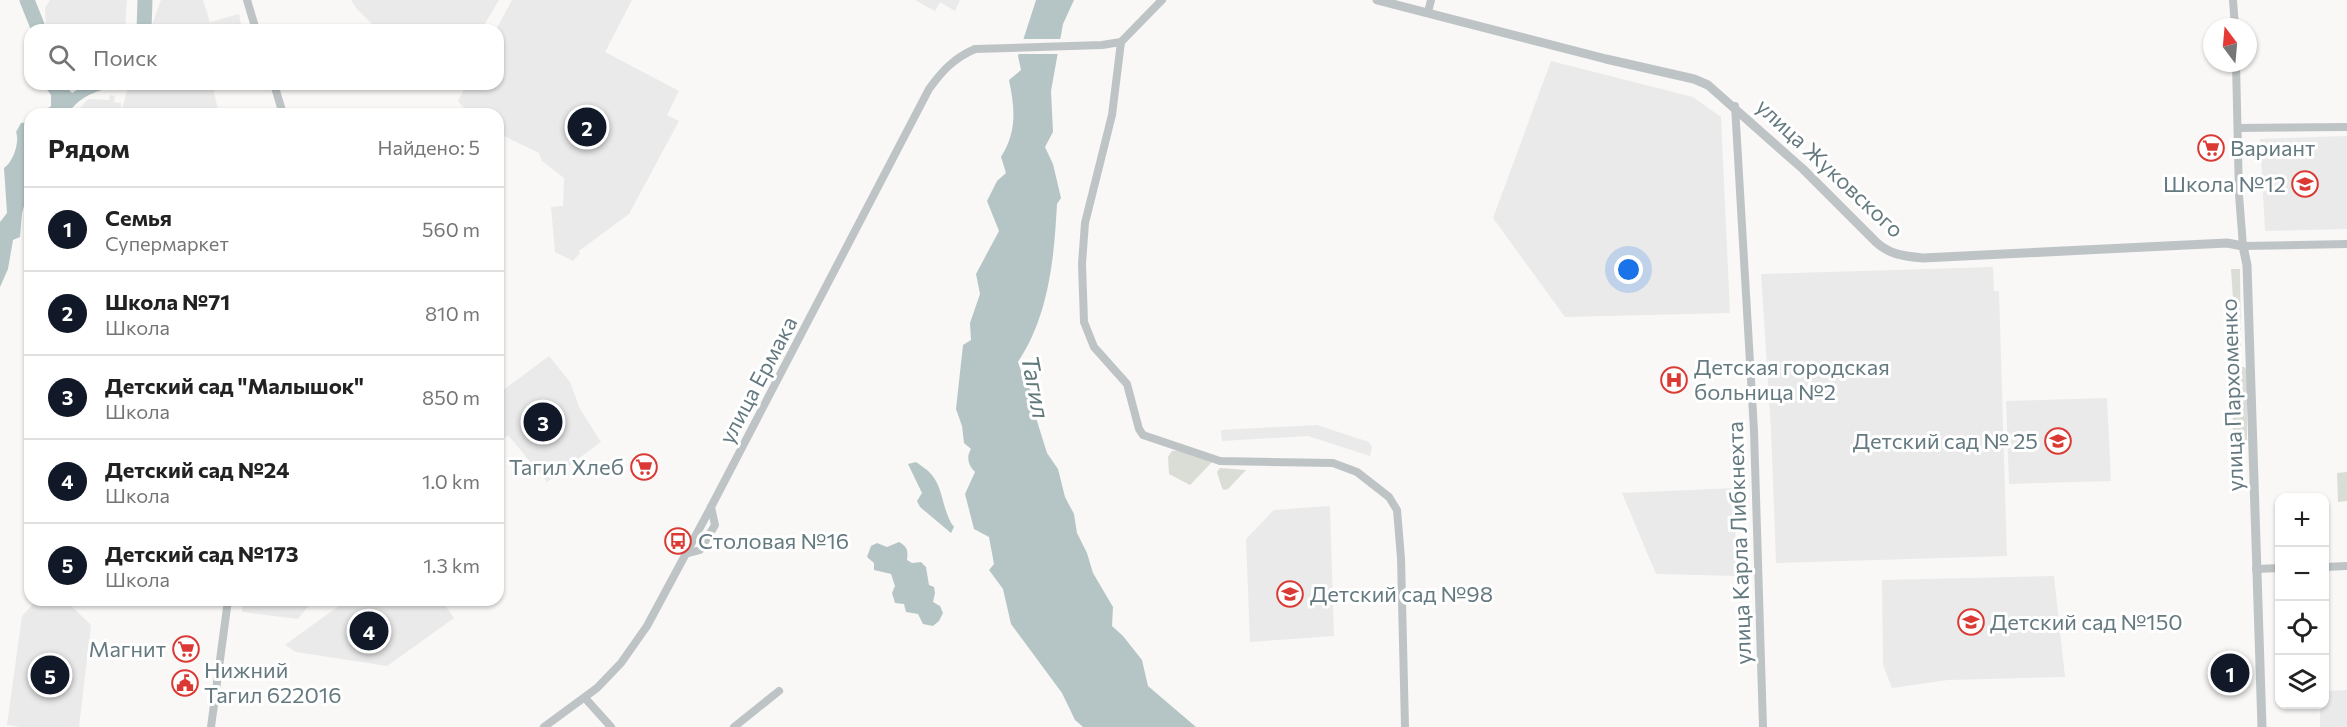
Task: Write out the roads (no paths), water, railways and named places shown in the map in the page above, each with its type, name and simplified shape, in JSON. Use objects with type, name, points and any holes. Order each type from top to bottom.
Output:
[{"type":"street","points":[[247,0],[254,24]]},
{"type":"street","points":[[1162,0],[1120,42],[1112,115],[1085,223],[1082,264],[1084,322],[1094,347],[1127,384],[1139,429],[1143,435],[1220,461],[1334,463],[1357,472],[1389,496],[1397,510],[1401,558],[1405,727]]},
{"type":"street","name":"улица Жуковского","points":[[1377,0],[1606,59],[1694,79],[1708,85],[1735,106],[1876,242],[1885,250],[1900,256],[1954,257],[2227,243],[2243,246],[2347,244]]},
{"type":"street","points":[[1428,12],[1431,0]]},
{"type":"street","points":[[2233,0],[2234,18]]},
{"type":"street","name":"улица Ермака","points":[[544,727],[585,698],[616,669],[633,649],[711,507],[929,90],[943,70],[960,56],[975,49],[1088,46],[1120,42]]},
{"type":"street","name":"улица Пархоменко","points":[[2236,72],[2239,195],[2243,246],[2247,265],[2256,569],[2261,640],[2262,727]]},
{"type":"street","points":[[276,90],[281,108]]},
{"type":"street","name":"улица Карла Либкнехта","points":[[1735,106],[1754,420],[1763,727]]},
{"type":"street","points":[[2238,128],[2347,127]]},
{"type":"street","points":[[2329,567],[2347,566]]},
{"type":"street","points":[[2256,569],[2275,568]]},
{"type":"street","points":[[210,727],[227,606]]},
{"type":"street","points":[[734,727],[778,691]]},
{"type":"street","points":[[585,698],[610,727]]},
{"type":"waterway","points":[[27,0],[37,24]]},
{"type":"waterway","points":[[144,24],[145,0]]},
{"type":"place","name":"Школа №71","points":[[587,127]]},
{"type":"place","name":"Вариант","points":[[2211,148]]},
{"type":"place","name":"Школа №12","points":[[2305,184]]},
{"type":"place","name":"Детская городская больница №2","points":[[1674,380]]},
{"type":"place","name":"Детский сад \"Малышок\"","points":[[543,422]]},
{"type":"place","name":"Детский сад № 25","points":[[2058,441]]},
{"type":"place","name":"Тагил Хлеб","points":[[644,467]]},
{"type":"place","name":"Столовая №16","points":[[678,541]]},
{"type":"place","name":"Детский сад №98","points":[[1290,594]]},
{"type":"place","name":"Детский сад №150","points":[[1971,622]]},
{"type":"place","name":"Детский сад №24","points":[[369,631]]},
{"type":"place","name":"Магнит","points":[[186,649]]},
{"type":"place","name":"Семья","points":[[2230,673]]},
{"type":"place","name":"Детский сад №173","points":[[50,675]]},
{"type":"place","name":"Нижний Тагил 622016","points":[[185,683]]},
{"type":"water label","name":"Тагил","points":[[1035,387]]}]
